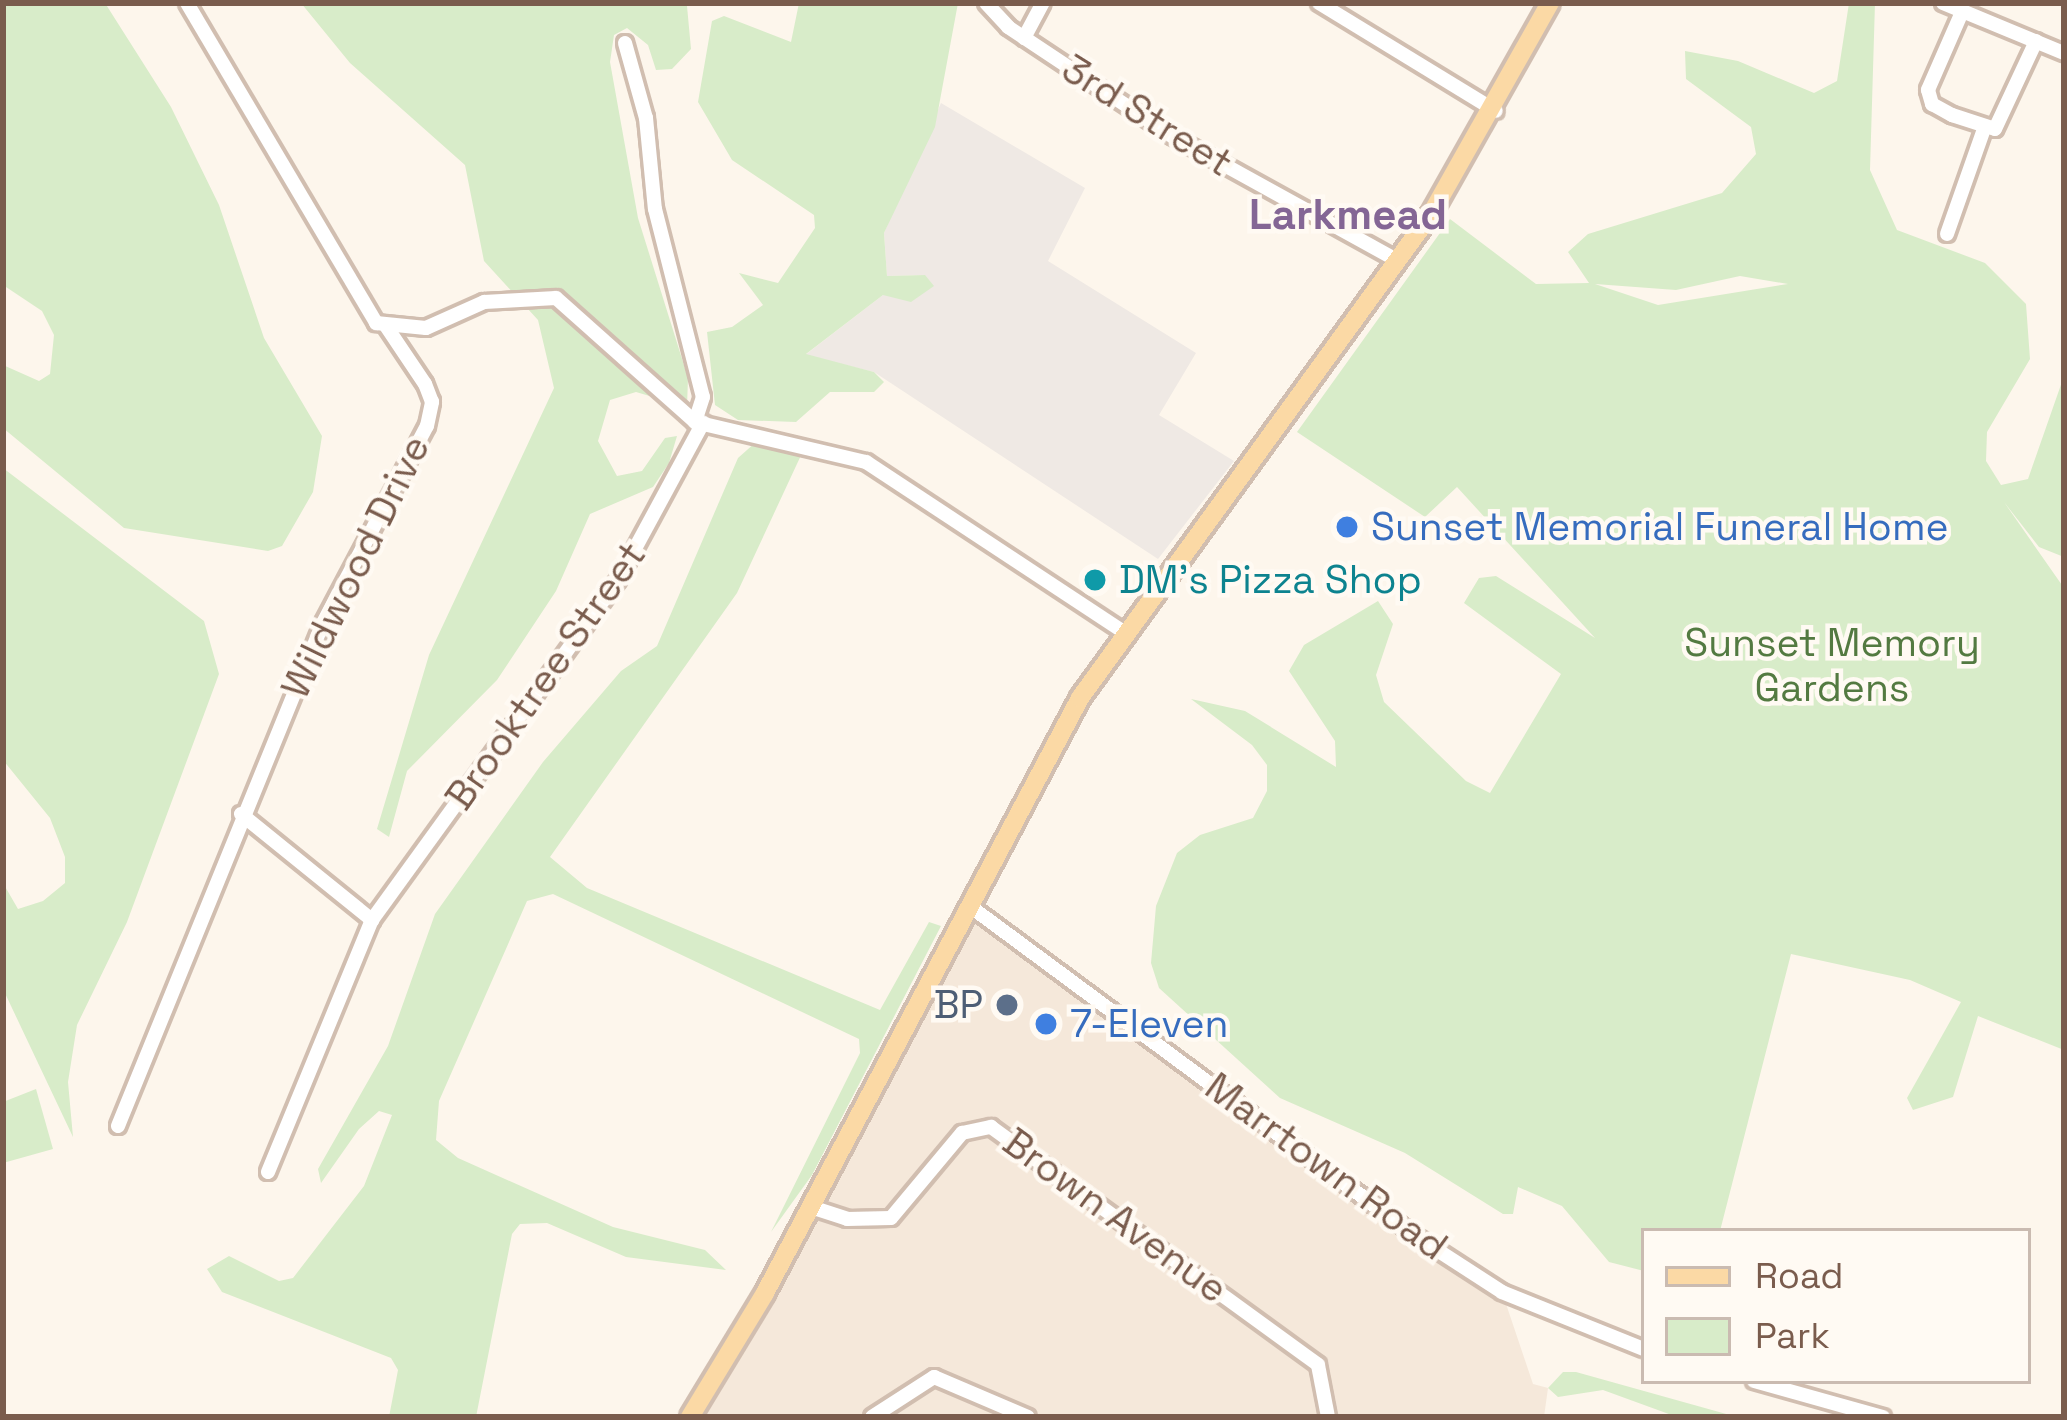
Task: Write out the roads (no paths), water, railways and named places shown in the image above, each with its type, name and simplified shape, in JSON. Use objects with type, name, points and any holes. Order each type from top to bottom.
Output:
[{"type":"main road","points":[[690,1417],[811,1207],[1080,698],[1398,261],[1496,111],[1550,3]]},
{"type":"street","name":"Wildwood Drive","points":[[118,1126],[241,814],[323,623],[427,426],[432,402],[386,326],[376,322],[187,3]]},
{"type":"street","name":"3rd Street","points":[[986,3],[1024,38],[1172,136],[1398,261]]},
{"type":"street","name":"3rd Street","points":[[1024,38],[1043,3]]},
{"type":"street","points":[[1319,3],[1496,111]]},
{"type":"street","points":[[1943,3],[2064,53]]},
{"type":"street","points":[[1962,12],[1928,99],[1995,129],[2036,41]]},
{"type":"street","points":[[626,43],[646,118],[655,209],[703,397],[699,422]]},
{"type":"street","points":[[1948,234],[1985,125]]},
{"type":"street","points":[[386,326],[427,328],[484,302],[556,298],[699,422],[866,462],[1125,633]]},
{"type":"street","name":"Brooktree Street","points":[[372,920],[618,580],[699,422]]},
{"type":"street","points":[[241,814],[372,920],[268,1172]]},
{"type":"street","name":"Marrtown Road","points":[[971,907],[1057,963],[1417,1238],[1502,1292],[1641,1348]]},
{"type":"street","name":"Brown Avenue","points":[[811,1207],[847,1219],[891,1219],[962,1133],[1003,1132],[1318,1365],[1328,1417]]},
{"type":"street","points":[[872,1417],[934,1377],[1028,1417]]},
{"type":"street","points":[[1765,1384],[1883,1417]]},
{"type":"place","name":"Sunset Memorial Funeral Home","points":[[1347,527]]},
{"type":"place","name":"DM's Pizza Shop","points":[[1095,580]]},
{"type":"place","name":"BP","points":[[1007,1005]]},
{"type":"place","name":"7-Eleven","points":[[1046,1024]]},
{"type":"district","name":"Larkmead","points":[[1348,215]]},
{"type":"park label","name":"Sunset Memory Gardens","points":[[1832,666]]}]
